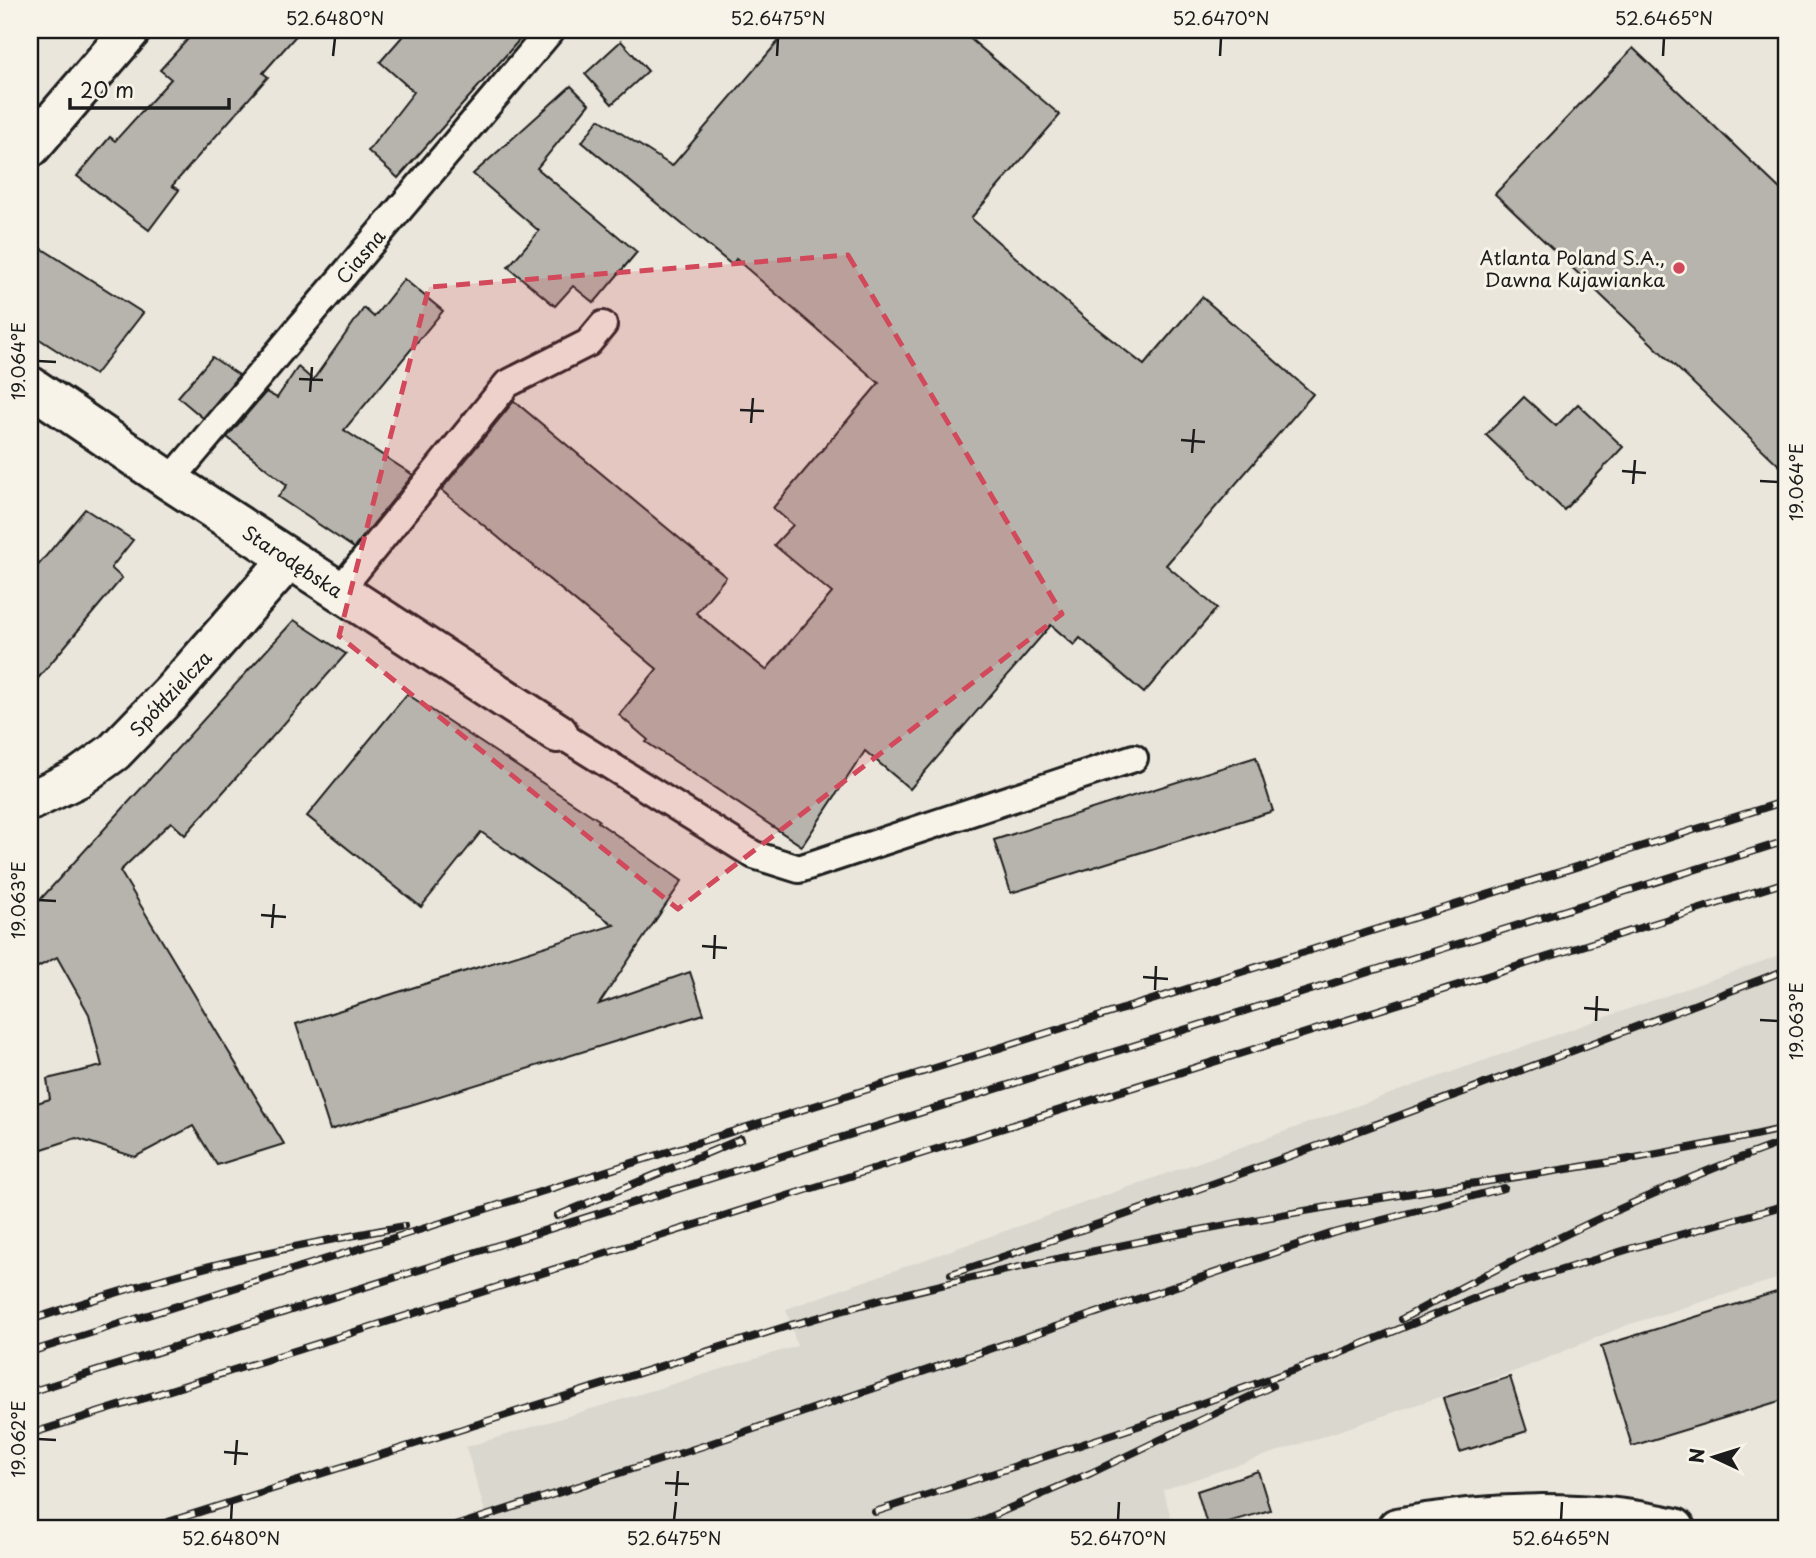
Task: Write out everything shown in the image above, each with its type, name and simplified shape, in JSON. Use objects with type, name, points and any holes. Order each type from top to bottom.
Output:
[{"type":"street","points":[[30,148],[131,30]]},
{"type":"street","name":"Starodębska","points":[[30,386],[170,481],[558,733]]},
{"type":"street","name":"Spółdzielcza","points":[[30,801],[78,778],[114,752],[171,693],[289,559]]},
{"type":"street","points":[[1397,1528],[1430,1522],[1543,1514],[1646,1522],[1675,1528]]},
{"type":"lane","name":"Ciasna","points":[[170,481],[551,30]]},
{"type":"lane","points":[[339,591],[507,384],[588,343],[603,325]]},
{"type":"lane","points":[[558,733],[754,855],[799,869],[1133,758]]},
{"type":"highlighted area","points":[[848,255],[1062,614],[678,909],[339,636],[429,287]]},
{"type":"shaded area","points":[[1786,953],[1786,1276],[1627,1325],[1516,1371],[1163,1490],[1174,1528],[490,1528],[466,1447],[797,1346],[786,1309]]},
{"type":"building","points":[[196,30],[301,30],[263,73],[268,77],[172,186],[179,190],[149,230],[77,176],[110,137],[115,141],[171,79],[160,70]]},
{"type":"building","points":[[408,30],[528,30],[398,178],[368,151],[414,92],[380,62]]},
{"type":"building","points":[[788,30],[960,30],[1060,115],[971,218],[1089,322],[1144,365],[1202,297],[1313,394],[1166,565],[1217,608],[1144,693],[1080,638],[1074,645],[1051,625],[910,789],[865,751],[802,846],[646,742],[648,740],[619,715],[657,669],[441,490],[514,401],[726,577],[696,613],[766,670],[832,593],[774,545],[793,525],[773,508],[879,383],[736,259],[732,265],[582,142],[599,119],[672,166]]},
{"type":"building","points":[[621,41],[648,71],[612,104],[585,74]]},
{"type":"building","name":"Atlanta Poland S.A., Dawna Kujawianka","points":[[1633,48],[1786,195],[1786,472],[1495,194]]},
{"type":"building","points":[[571,86],[589,104],[537,168],[637,252],[594,303],[573,286],[555,306],[508,267],[539,231],[473,174]]},
{"type":"building","points":[[30,241],[143,313],[95,375],[30,333]]},
{"type":"building","points":[[404,279],[443,311],[344,430],[413,475],[354,548],[278,497],[287,485],[227,437],[266,392],[277,398],[298,367],[313,380],[364,308],[374,317]]},
{"type":"building","points":[[212,357],[239,375],[203,418],[178,397]]},
{"type":"building","points":[[1524,397],[1556,426],[1578,404],[1623,447],[1564,510],[1486,435]]},
{"type":"building","points":[[85,509],[133,540],[111,568],[122,578],[30,688],[30,575]]},
{"type":"building","points":[[294,620],[346,654],[185,835],[171,822],[120,871],[284,1144],[217,1165],[193,1126],[135,1157],[76,1138],[30,1153],[30,1105],[50,1099],[47,1079],[102,1066],[89,1014],[57,957],[30,971],[30,907],[39,901]]},
{"type":"building","points":[[407,694],[599,820],[598,822],[682,881],[599,1004],[690,972],[704,1014],[330,1130],[296,1024],[614,925],[481,832],[421,907],[307,816]]},
{"type":"building","points":[[1256,757],[1273,811],[1011,893],[994,840]]},
{"type":"building","points":[[1786,1289],[1786,1399],[1632,1446],[1601,1346]]},
{"type":"building","points":[[1510,1377],[1527,1431],[1460,1452],[1443,1398]]},
{"type":"building","points":[[1258,1471],[1270,1510],[1208,1528],[1197,1491]]},
{"type":"railway","points":[[30,1352],[1786,801]]},
{"type":"railway","points":[[30,1392],[1786,841]]},
{"type":"railway","points":[[30,1434],[1786,882]]},
{"type":"railway","points":[[951,1274],[1266,1165],[1786,970]]},
{"type":"railway","points":[[149,1528],[791,1325],[887,1298],[1052,1260],[1217,1227],[1385,1197],[1615,1161],[1786,1128]]},
{"type":"railway","points":[[557,1216],[741,1139]]},
{"type":"railway","points":[[1402,1319],[1591,1222],[1687,1179],[1786,1141]]},
{"type":"railway","points":[[449,1528],[706,1445],[1333,1233],[1504,1188]]},
{"type":"railway","points":[[875,1512],[1147,1423],[1333,1356],[1488,1293],[1629,1249],[1786,1205]]},
{"type":"railway","points":[[30,1320],[206,1267],[404,1226]]},
{"type":"railway","points":[[964,1528],[1091,1473],[1272,1386]]},
{"type":"place","name":"Atlanta Poland S.A., Dawna Kujawianka","points":[[1679,268]]}]
